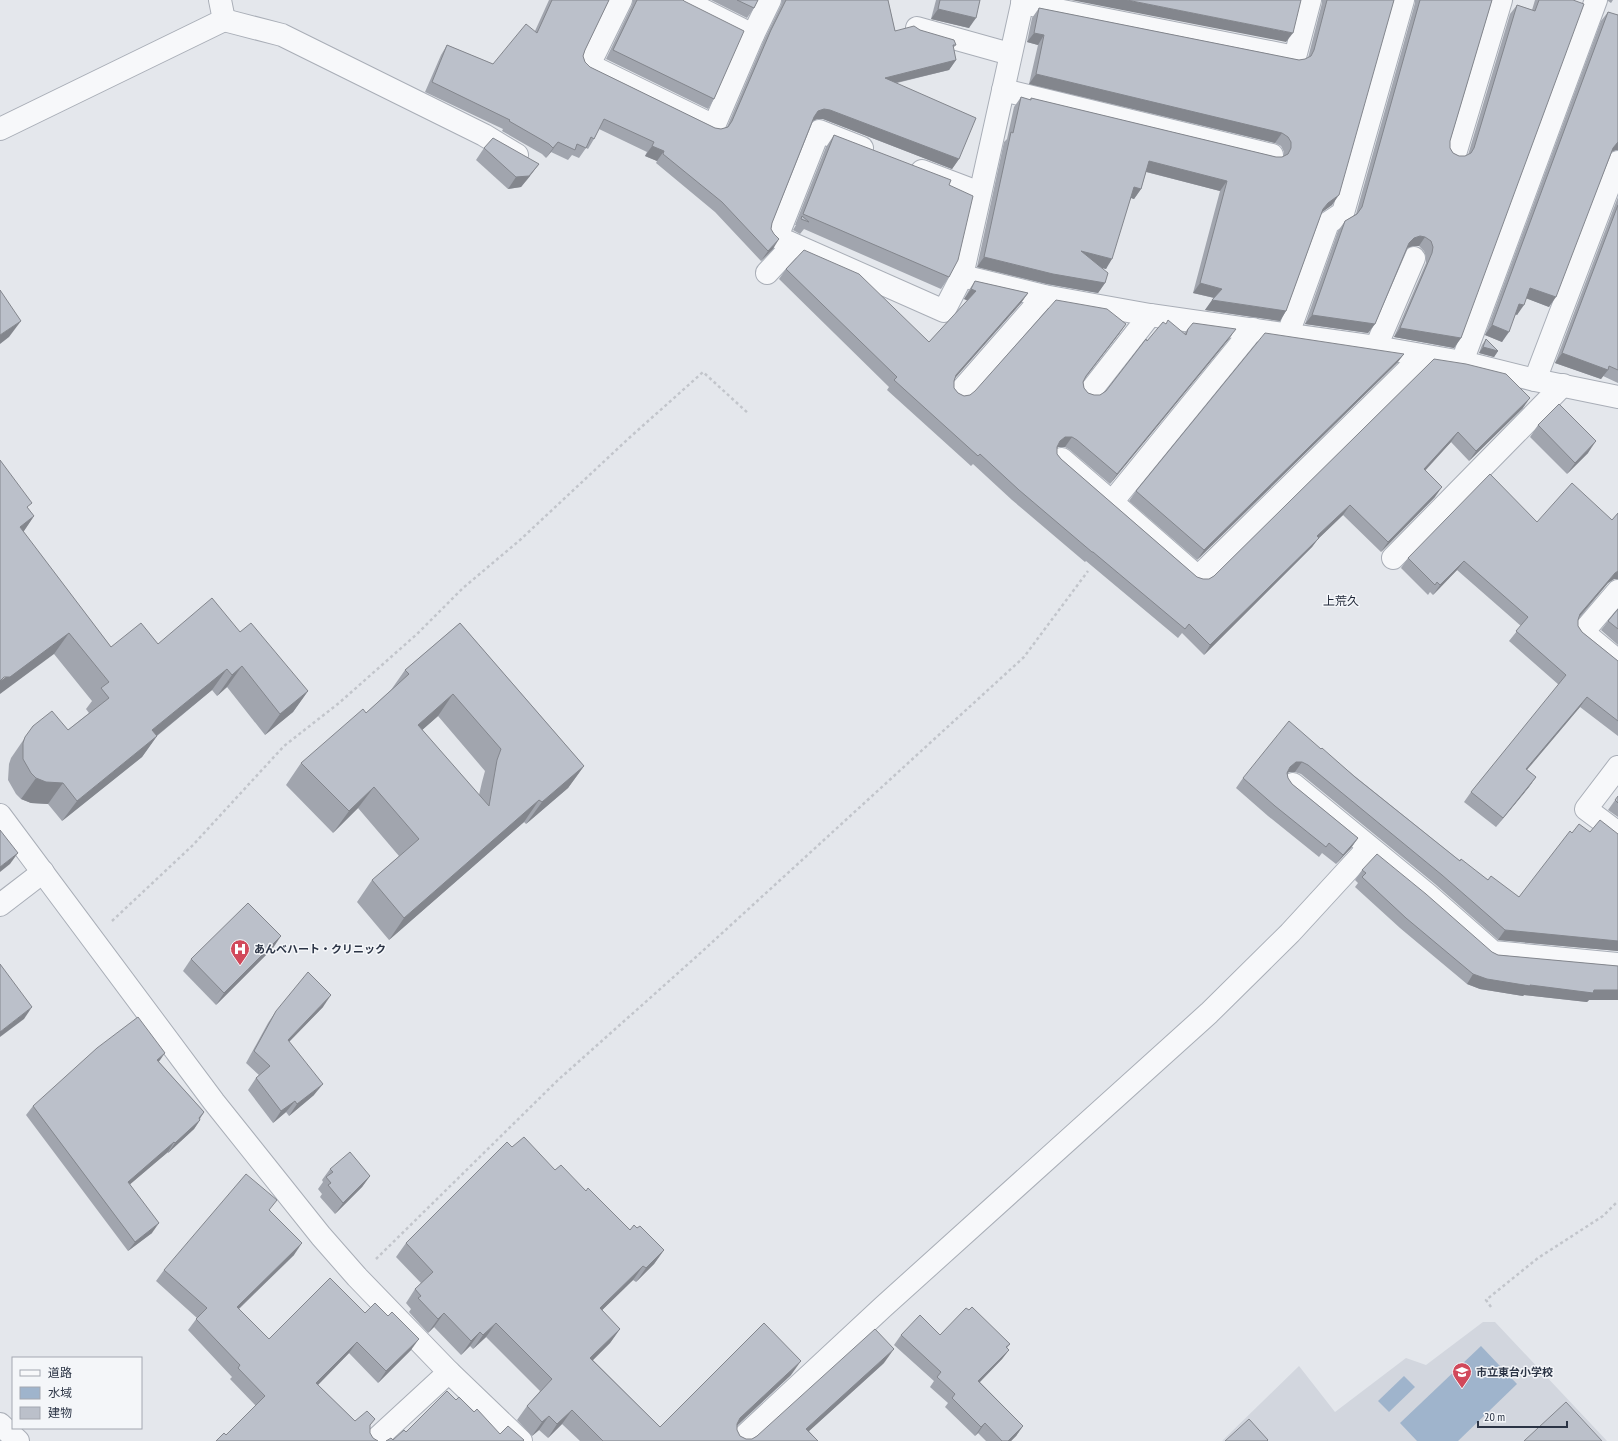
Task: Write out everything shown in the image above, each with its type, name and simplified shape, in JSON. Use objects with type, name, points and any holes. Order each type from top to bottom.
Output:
[{"type":"street","points":[[621,0],[589,65],[714,126],[753,35],[770,0]]},
{"type":"street","points":[[683,0],[753,35]]},
{"type":"street","points":[[878,154],[819,131],[777,237],[944,311],[962,276],[1022,2],[1295,57],[1310,0]]},
{"type":"street","points":[[1288,334],[1328,224],[1343,213],[1403,0]]},
{"type":"street","points":[[1455,154],[1500,0]]},
{"type":"street","points":[[1462,362],[1596,0]]},
{"type":"street","points":[[0,129],[222,10],[282,35],[484,135],[536,165]]},
{"type":"street","points":[[916,28],[1010,54]]},
{"type":"street","points":[[1003,90],[1272,155]]},
{"type":"street","points":[[1535,380],[1618,162]]},
{"type":"street","points":[[907,165],[980,193]]},
{"type":"street","points":[[767,273],[794,245]]},
{"type":"street","points":[[1376,347],[1414,258]]},
{"type":"street","points":[[962,276],[1044,296],[1150,315],[1376,347],[1462,362],[1535,380],[1618,397]]},
{"type":"street","points":[[959,393],[1044,296]]},
{"type":"street","points":[[1089,393],[1150,315]]},
{"type":"street","points":[[1112,502],[1253,329]]},
{"type":"street","points":[[1062,460],[1198,577],[1422,356]]},
{"type":"street","points":[[1393,558],[1562,385]]},
{"type":"street","points":[[1618,591],[1583,632],[1618,661]]},
{"type":"street","points":[[1618,766],[1586,809],[1618,833]]},
{"type":"street","points":[[1293,784],[1427,894],[1493,952],[1618,964]]},
{"type":"street","points":[[0,815],[214,1102],[321,1236],[357,1277],[449,1372],[521,1441]]},
{"type":"street","points":[[739,1441],[883,1307],[1209,1013],[1290,933],[1369,847]]},
{"type":"street","points":[[0,905],[43,872]]},
{"type":"street","points":[[374,1441],[449,1372]]},
{"type":"street","points":[[0,1424],[18,1441]]},
{"type":"path","points":[[93,939],[193,845],[284,746],[339,702],[416,634],[463,588],[520,540],[628,439],[703,372],[749,414]]},
{"type":"path","points":[[357,1277],[558,1080],[696,957],[1024,658],[1088,571]]},
{"type":"path","points":[[1491,1307],[1486,1300],[1538,1258],[1603,1216],[1618,1201]]},
{"type":"shaded area","name":"市立東台小学校","points":[[1483,1322],[1495,1322],[1607,1441],[1222,1441],[1299,1366],[1335,1412],[1406,1358],[1426,1365]]},
{"type":"water","points":[[1481,1346],[1517,1384],[1458,1441],[1417,1441],[1400,1423]]},
{"type":"water","points":[[1404,1376],[1415,1387],[1389,1412],[1378,1401]]},
{"type":"building","points":[[552,0],[609,0],[585,50],[583,56],[585,62],[590,67],[715,128],[721,129],[728,127],[732,121],[771,30],[786,0],[888,0],[895,31],[914,26],[920,30],[954,40],[956,45],[953,45],[956,60],[885,78],[976,118],[959,159],[830,110],[824,109],[818,111],[814,117],[772,223],[771,229],[779,239],[768,251],[722,202],[663,154],[664,151],[652,146],[654,142],[604,119],[594,139],[591,137],[586,148],[577,144],[575,150],[558,142],[553,148],[549,144],[509,121],[510,120],[432,82],[447,45],[493,64],[526,24],[537,33]]},
{"type":"building","points":[[637,0],[683,0],[744,31],[714,99],[613,50]]},
{"type":"building","points":[[737,0],[758,0],[754,8]]},
{"type":"building","points":[[940,0],[980,0],[976,18],[938,9]]},
{"type":"building","points":[[1127,0],[1301,0],[1293,33]]},
{"type":"building","points":[[1327,0],[1394,0],[1339,195],[1328,203],[1323,209],[1286,311],[1212,300],[1222,289],[1200,283],[1227,181],[1149,161],[1141,189],[1134,187],[1112,259],[1081,251],[1108,273],[1105,283],[1053,274],[984,257],[1011,132],[1013,133],[1021,97],[1031,100],[1031,98],[1276,157],[1282,157],[1288,154],[1291,148],[1291,142],[1288,137],[1282,133],[1036,74],[1044,35],[1034,33],[1039,8],[1299,60],[1311,56],[1314,50]]},
{"type":"building","points":[[1420,0],[1492,0],[1450,141],[1450,148],[1453,153],[1459,156],[1465,156],[1471,153],[1474,148],[1517,5],[1535,11],[1539,0],[1573,0],[1584,4],[1461,338],[1400,328],[1432,253],[1433,247],[1431,241],[1420,236],[1414,238],[1409,243],[1375,324],[1312,315],[1345,221],[1357,214],[1362,207]]},
{"type":"building","points":[[1608,12],[1618,15],[1618,142],[1613,148],[1556,297],[1530,288],[1524,305],[1519,304],[1509,332],[1492,325]]},
{"type":"building","points":[[834,135],[951,180],[949,185],[973,196],[958,260],[949,277],[803,214]]},
{"type":"building","points":[[493,138],[539,164],[529,176],[516,177],[484,148]]},
{"type":"building","points":[[1618,205],[1618,370],[1609,366],[1608,370],[1562,353]]},
{"type":"building","points":[[802,216],[809,222],[801,219]]},
{"type":"building","points":[[804,250],[859,274],[929,342],[976,291],[971,289],[975,281],[1028,293],[956,375],[954,388],[958,393],[964,396],[970,395],[975,391],[1056,300],[1107,309],[1126,324],[1083,382],[1084,388],[1088,393],[1094,395],[1100,395],[1106,391],[1146,339],[1147,341],[1163,322],[1166,324],[1168,320],[1186,335],[1188,329],[1193,323],[1236,329],[1117,474],[1072,437],[1065,437],[1060,441],[1057,447],[1057,454],[1061,459],[1197,577],[1203,579],[1209,579],[1214,576],[1434,359],[1466,364],[1506,374],[1530,398],[1476,451],[1458,432],[1424,469],[1442,487],[1388,542],[1350,505],[1317,536],[1319,538],[1210,645],[1189,624],[1185,629],[1092,552],[1019,490],[980,454],[978,456],[894,380],[897,377],[786,269]]},
{"type":"building","points":[[0,290],[21,321],[0,335]]},
{"type":"building","points":[[1265,333],[1404,354],[1204,550],[1136,491]]},
{"type":"building","points":[[1486,339],[1498,351],[1483,347]]},
{"type":"building","points":[[1559,404],[1596,441],[1575,463],[1538,425]]},
{"type":"building","points":[[0,460],[32,503],[27,507],[34,516],[20,527],[111,647],[141,623],[158,644],[212,598],[240,632],[251,623],[308,691],[280,714],[242,666],[232,675],[227,669],[152,730],[157,736],[77,801],[63,783],[46,782],[36,778],[31,773],[23,759],[23,743],[25,737],[33,726],[52,711],[68,730],[109,698],[101,688],[109,682],[69,633],[10,677],[4,677],[0,681]]},
{"type":"building","points":[[1490,474],[1537,522],[1572,483],[1612,520],[1618,513],[1618,571],[1580,614],[1578,626],[1582,632],[1618,661],[1618,721],[1587,697],[1526,769],[1536,777],[1503,818],[1471,792],[1566,675],[1516,631],[1528,617],[1464,561],[1440,585],[1437,582],[1435,585],[1408,558]]},
{"type":"building","points":[[1618,609],[1618,629],[1608,621]]},
{"type":"building","points":[[460,623],[584,766],[542,802],[539,800],[404,918],[372,880],[419,839],[374,787],[349,811],[301,763],[363,709],[366,713],[409,674],[405,670]],"holes":[[[453,694],[501,749],[497,760],[489,806],[418,725]]]},
{"type":"building","points":[[1289,721],[1355,777],[1460,861],[1461,859],[1488,880],[1491,876],[1519,897],[1570,831],[1572,833],[1579,824],[1590,832],[1600,820],[1618,834],[1618,941],[1505,930],[1442,875],[1308,765],[1302,762],[1296,762],[1290,767],[1287,773],[1292,784],[1358,838],[1343,855],[1329,843],[1326,847],[1243,778]]},
{"type":"building","points":[[1618,796],[1618,803],[1615,800]]},
{"type":"building","points":[[0,830],[18,853],[0,867]]},
{"type":"building","points":[[1377,854],[1426,894],[1492,952],[1498,955],[1618,966],[1618,990],[1594,990],[1593,993],[1530,986],[1487,979],[1473,974],[1406,918],[1362,877],[1366,873],[1362,870]]},
{"type":"building","points":[[248,903],[281,936],[224,993],[191,959]]},
{"type":"building","points":[[0,964],[32,1007],[0,1032]]},
{"type":"building","points":[[308,972],[331,995],[288,1040],[323,1084],[297,1104],[295,1101],[281,1111],[256,1078],[270,1066],[254,1051],[276,1011]]},
{"type":"building","points":[[138,1017],[165,1053],[157,1060],[204,1112],[199,1118],[200,1120],[128,1182],[159,1223],[135,1242],[33,1106],[97,1048]]},
{"type":"building","points":[[524,1137],[555,1170],[561,1165],[586,1191],[588,1188],[630,1230],[634,1225],[637,1228],[640,1226],[664,1250],[646,1268],[643,1266],[600,1308],[620,1329],[590,1358],[660,1427],[764,1323],[801,1361],[740,1418],[737,1424],[737,1430],[740,1436],[746,1439],[752,1439],[757,1436],[875,1329],[894,1349],[806,1429],[818,1441],[603,1441],[572,1410],[557,1424],[549,1416],[542,1422],[527,1406],[552,1379],[496,1323],[483,1335],[480,1332],[471,1341],[444,1313],[438,1319],[418,1298],[421,1296],[415,1289],[433,1272],[406,1243],[507,1142],[512,1147]]},
{"type":"building","points":[[350,1152],[370,1176],[343,1203],[328,1185],[331,1183],[326,1177],[333,1172],[330,1169]]},
{"type":"building","points":[[246,1174],[277,1200],[269,1210],[302,1243],[237,1307],[269,1339],[330,1278],[365,1313],[375,1303],[388,1316],[392,1312],[419,1339],[386,1371],[357,1342],[316,1383],[355,1421],[367,1411],[375,1419],[370,1425],[370,1433],[373,1438],[378,1441],[216,1441],[224,1433],[226,1435],[265,1396],[238,1368],[240,1365],[196,1319],[207,1308],[164,1270]]},
{"type":"building","points":[[972,1307],[1010,1344],[1006,1347],[1009,1350],[978,1381],[1023,1426],[1008,1441],[1002,1441],[985,1423],[981,1427],[952,1398],[955,1394],[937,1377],[941,1372],[901,1335],[920,1315],[940,1335],[966,1308],[969,1310]]},
{"type":"building","points":[[447,1391],[456,1400],[459,1397],[474,1412],[477,1409],[500,1434],[508,1426],[524,1440],[386,1441],[391,1438],[393,1440],[404,1430],[406,1432]]},
{"type":"building","points":[[1566,1402],[1602,1441],[1524,1441]]},
{"type":"building","points":[[1249,1419],[1268,1440],[1267,1441],[1225,1441]]},
{"type":"place","name":"あんべハート・クリニック","points":[[240,966]]},
{"type":"place","name":"市立東台小学校","points":[[1462,1389]]},
{"type":"district","name":"上荒久","points":[[1341,601]]}]
